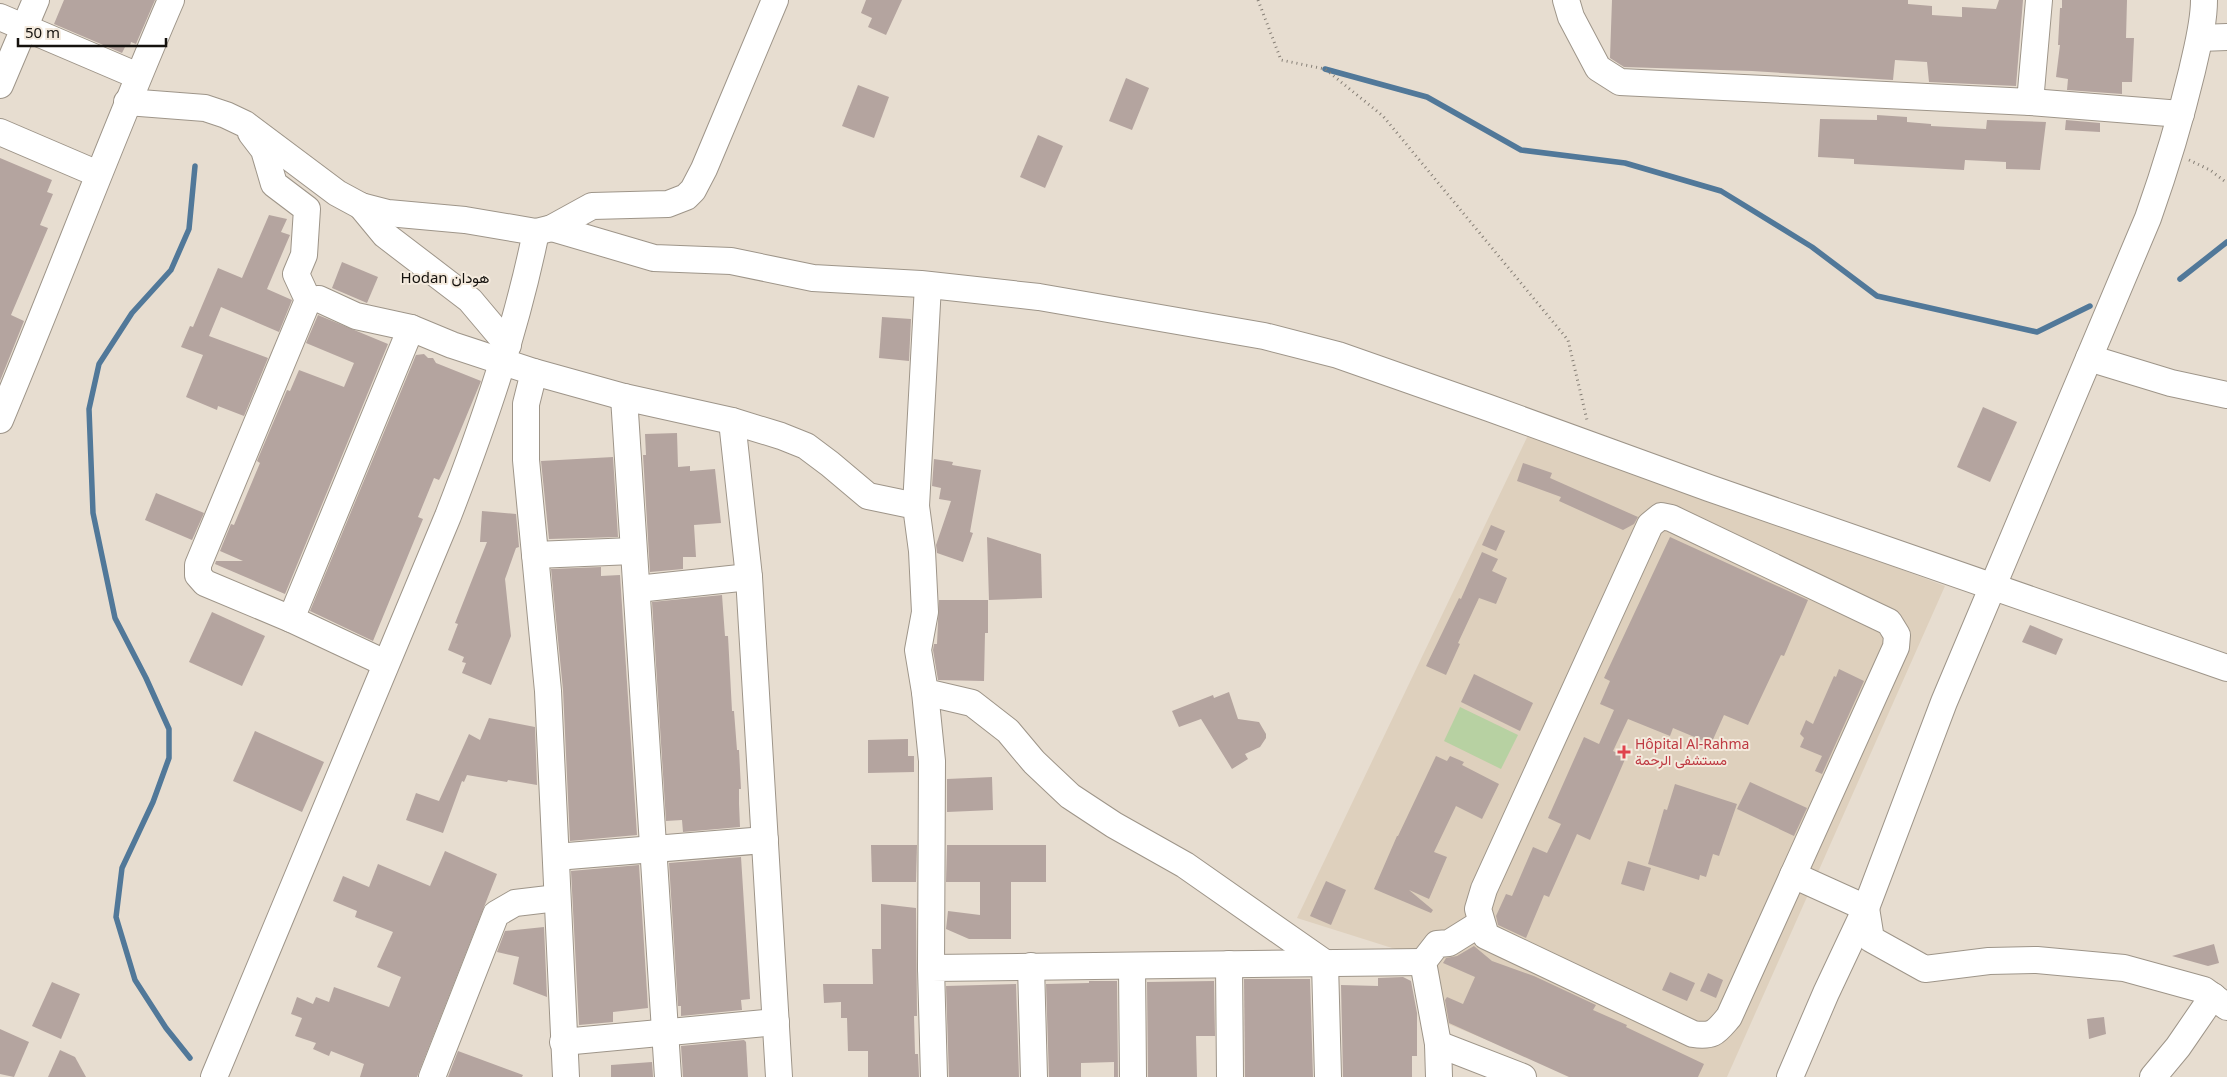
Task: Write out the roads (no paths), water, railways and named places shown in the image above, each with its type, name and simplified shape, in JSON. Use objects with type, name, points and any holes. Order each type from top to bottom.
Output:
[{"type":"street","points":[[0,85],[36,0]]},
{"type":"street","points":[[1,415],[54,291],[98,174],[171,0]]},
{"type":"street","points":[[214,1077],[385,663],[448,516],[480,433],[544,230],[592,206],[668,204],[686,197],[693,190],[704,169],[775,0]]},
{"type":"street","points":[[1566,0],[1571,17],[1598,68],[1620,82],[2030,102],[2181,114]]},
{"type":"street","points":[[2030,102],[2039,0]]},
{"type":"street","points":[[1790,1077],[1866,908],[1944,702],[2148,218],[2181,114],[2200,38],[2204,0]]},
{"type":"street","points":[[0,17],[138,76]]},
{"type":"street","points":[[2200,38],[2227,37]]},
{"type":"street","points":[[128,102],[205,108],[245,124],[338,194],[361,206],[388,213],[544,230],[654,258],[731,260],[813,278],[928,285],[1039,297],[1264,336],[1338,355],[1490,408],[1594,447],[2227,668]]},
{"type":"street","points":[[245,124],[264,150],[274,184],[307,209],[304,256],[296,274],[308,300],[198,566],[198,575],[205,584],[291,620],[385,663]]},
{"type":"street","points":[[0,132],[98,174]]},
{"type":"street","points":[[361,206],[386,235],[470,300],[506,354]]},
{"type":"street","points":[[928,285],[916,506],[922,551],[925,612],[918,650],[925,692],[932,761],[934,1077]]},
{"type":"street","points":[[308,300],[319,299],[356,316],[411,328],[452,345],[506,354],[534,372],[624,397],[732,421],[806,446],[868,496],[916,506]]},
{"type":"street","points":[[291,620],[411,328]]},
{"type":"street","points":[[2089,358],[2171,383],[2227,394]]},
{"type":"street","points":[[534,372],[526,404],[526,460],[548,691],[566,1077]]},
{"type":"street","points":[[624,397],[668,1077]]},
{"type":"street","points":[[732,421],[748,578],[779,1077]]},
{"type":"street","points":[[1661,516],[1671,518],[1889,622],[1897,635],[1896,647],[1793,875],[1729,1017],[1717,1031],[1708,1036],[1693,1034],[1486,936],[1481,923],[1478,909],[1484,890],[1650,525],[1661,516]]},
{"type":"street","points":[[535,555],[633,550]]},
{"type":"street","points":[[637,589],[748,578]]},
{"type":"street","points":[[925,692],[972,703],[1008,731],[1034,762],[1070,796],[1114,825],[1185,864],[1325,963]]},
{"type":"street","points":[[556,857],[765,840]]},
{"type":"street","points":[[1793,875],[1866,908]]},
{"type":"street","points":[[432,1077],[496,914],[515,902],[557,898]]},
{"type":"street","points":[[1866,908],[1871,939],[1926,969],[1989,961],[2037,960],[2124,968],[2204,990],[2220,1002],[2152,1077]]},
{"type":"street","points":[[1439,1077],[1438,1044],[1424,962],[1437,944],[1449,942],[1481,923]]},
{"type":"street","points":[[932,968],[1424,962]]},
{"type":"street","points":[[1325,963],[1328,1077]]},
{"type":"street","points":[[1229,964],[1230,1077]]},
{"type":"street","points":[[1031,966],[1034,1077]]},
{"type":"street","points":[[1132,966],[1133,1077]]},
{"type":"street","points":[[563,1042],[776,1022]]},
{"type":"street","points":[[1438,1044],[1523,1077]]},
{"type":"waterway","points":[[1325,69],[1427,97],[1521,150],[1625,163],[1721,191],[1812,247],[1877,296],[2037,332],[2090,306]]},
{"type":"waterway","points":[[190,1058],[166,1028],[135,980],[116,917],[122,868],[153,802],[169,758],[169,729],[146,678],[115,618],[93,513],[89,409],[99,364],[132,313],[171,270],[189,229],[195,166]]},
{"type":"waterway","points":[[2180,279],[2227,242]]},
{"type":"place","name":"Hôpital Al-Rahma مستشفى الرحمة","points":[[1624,752]]},
{"type":"district","name":"Hodan هودان","points":[[445,278]]}]
